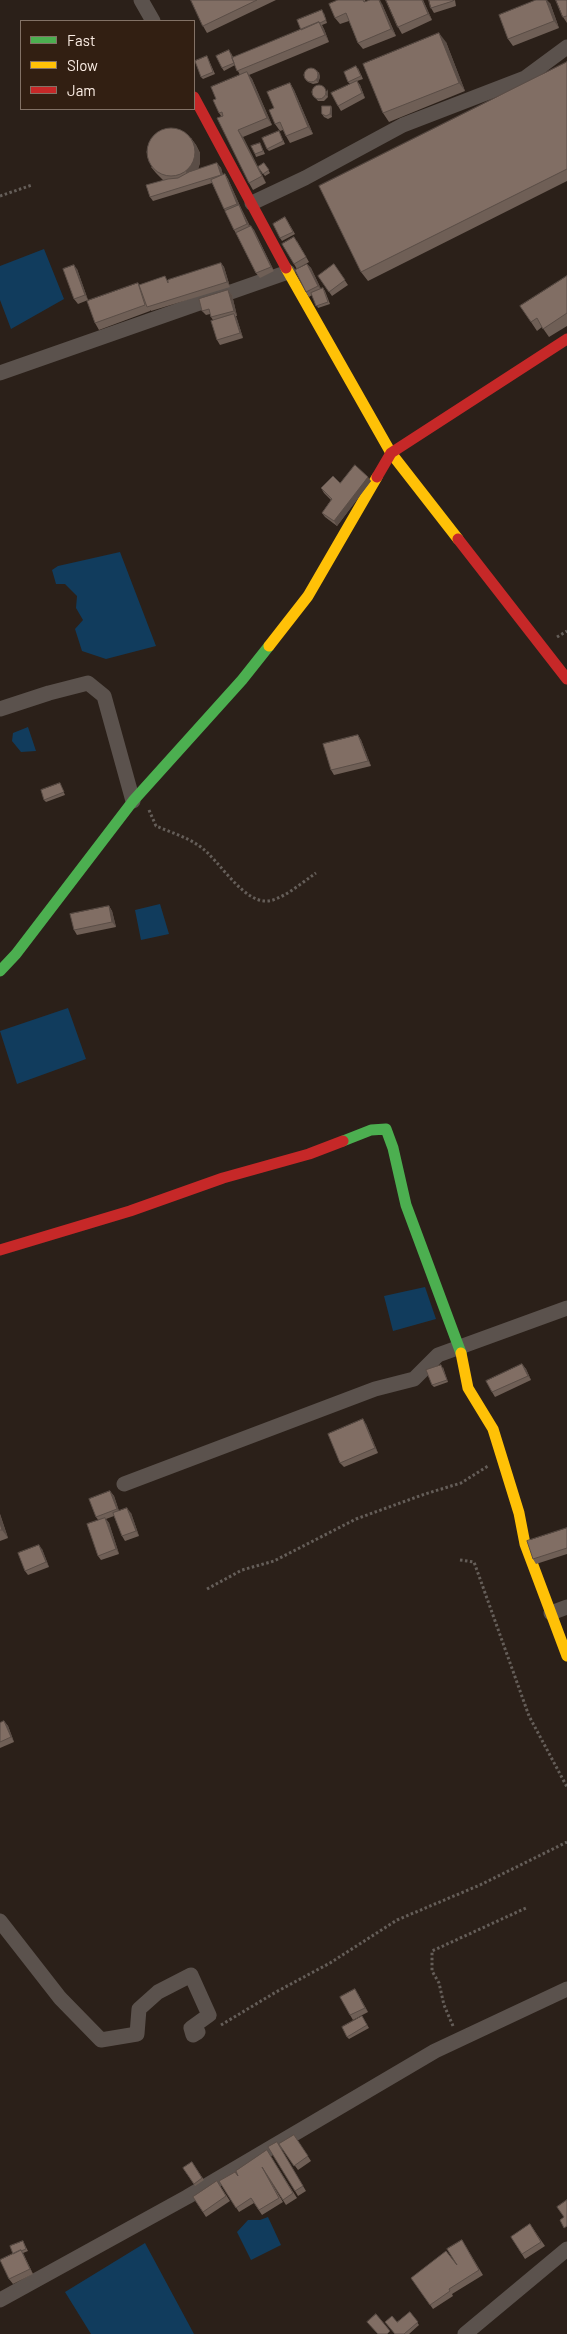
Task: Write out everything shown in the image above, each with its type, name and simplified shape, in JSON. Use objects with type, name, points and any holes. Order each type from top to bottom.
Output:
[{"type":"street","points":[[142,0],[152,20]]},
{"type":"street","points":[[252,203],[305,178],[403,125],[525,78],[567,47]]},
{"type":"street","points":[[195,99],[288,272],[391,453],[567,679]]},
{"type":"street","points":[[0,373],[288,272]]},
{"type":"street","points":[[0,971],[16,954],[137,797],[242,680],[308,596],[391,453],[567,339]]},
{"type":"street","points":[[0,709],[88,683],[104,696],[137,797]]},
{"type":"street","points":[[0,1250],[130,1212],[223,1178],[308,1154],[371,1130],[386,1130],[393,1148],[406,1205],[460,1348],[468,1388],[493,1429],[519,1513],[525,1544],[567,1656]]},
{"type":"street","points":[[124,1484],[376,1389],[414,1379],[438,1355],[567,1308]]},
{"type":"street","points":[[551,1613],[567,1607]]},
{"type":"street","points":[[0,1921],[60,1998],[101,2040],[137,2034],[139,2009],[158,1992],[191,1975],[209,2015],[191,2028],[194,2036],[198,2032]]},
{"type":"street","points":[[0,2300],[187,2197],[435,2051],[567,1989]]},
{"type":"street","points":[[464,2334],[567,2249]]},
{"type":"path","points":[[0,196],[32,185]]},
{"type":"path","points":[[137,797],[156,826],[198,844],[213,857],[241,890],[252,898],[272,901],[316,873]]},
{"type":"path","points":[[207,1588],[242,1570],[274,1561],[356,1519],[461,1483],[485,1467],[503,1461]]},
{"type":"path","points":[[460,1560],[474,1562],[529,1716],[567,1787]]},
{"type":"path","points":[[198,2032],[222,2025],[276,1992],[330,1963],[397,1920],[480,1885],[567,1842]]},
{"type":"path","points":[[459,2040],[444,2006],[439,1983],[432,1971],[432,1951],[526,1908]]},
{"type":"water","points":[[44,249],[64,299],[11,329],[0,300],[0,266]]},
{"type":"water","points":[[120,552],[156,646],[106,659],[82,651],[75,629],[83,620],[76,608],[77,596],[65,584],[56,584],[52,570],[58,566]]},
{"type":"water","points":[[28,727],[36,751],[21,752],[12,741],[13,733]]},
{"type":"water","points":[[160,904],[169,934],[141,940],[135,910]]},
{"type":"water","points":[[68,1008],[86,1059],[17,1084],[0,1031]]},
{"type":"water","points":[[425,1287],[436,1319],[393,1331],[384,1296]]},
{"type":"water","points":[[268,2217],[281,2245],[251,2260],[237,2232],[248,2220],[260,2220]]},
{"type":"water","points":[[145,2243],[194,2334],[91,2334],[65,2292]]},
{"type":"building","points":[[191,0],[257,0],[203,26]]},
{"type":"building","points":[[338,0],[363,0],[364,2],[379,0],[391,29],[358,43],[346,13],[335,18],[329,4]]},
{"type":"building","points":[[386,0],[422,0],[428,14],[398,27]]},
{"type":"building","points":[[429,0],[453,0],[453,1],[431,8]]},
{"type":"building","points":[[536,0],[546,0],[554,21],[508,39],[499,15]]},
{"type":"building","points":[[556,0],[567,0],[567,16],[563,17]]},
{"type":"building","points":[[322,10],[326,20],[301,30],[297,20]]},
{"type":"building","points":[[319,22],[325,35],[237,71],[232,58]]},
{"type":"building","points":[[439,33],[459,83],[383,113],[363,64]]},
{"type":"building","points":[[229,50],[234,63],[222,68],[216,56]]},
{"type":"building","points":[[207,56],[213,72],[201,77],[195,61]]},
{"type":"building","points":[[567,62],[567,169],[361,272],[319,186]]},
{"type":"building","points":[[356,66],[361,76],[348,82],[344,72]]},
{"type":"building","points":[[311,68],[316,70],[318,75],[316,80],[311,82],[306,80],[304,75],[306,70]]},
{"type":"building","points":[[247,72],[267,118],[238,130],[262,176],[249,183],[217,118],[223,116],[222,112],[219,113],[213,100],[216,99],[211,87]]},
{"type":"building","points":[[357,81],[362,93],[338,106],[331,93]]},
{"type":"building","points":[[290,83],[308,127],[286,136],[280,122],[275,124],[269,110],[274,108],[267,92]]},
{"type":"building","points":[[316,85],[322,85],[326,92],[322,99],[316,99],[312,95],[312,89]]},
{"type":"building","points":[[322,106],[331,106],[330,114],[326,116],[322,114]]},
{"type":"building","points":[[166,128],[176,128],[185,132],[191,138],[195,152],[191,166],[185,172],[176,176],[166,176],[157,172],[151,166],[147,157],[147,147],[151,138],[157,132]]},
{"type":"building","points":[[279,131],[283,141],[267,149],[262,138]]},
{"type":"building","points":[[260,143],[263,151],[255,154],[251,146]]},
{"type":"building","points":[[217,163],[221,175],[150,197],[146,185],[178,178],[189,172]]},
{"type":"building","points":[[264,163],[269,170],[263,174],[258,167]]},
{"type":"building","points":[[225,174],[237,204],[224,209],[211,180]]},
{"type":"building","points":[[239,205],[247,224],[234,230],[225,211]]},
{"type":"building","points":[[285,217],[293,232],[280,238],[273,224]]},
{"type":"building","points":[[251,226],[271,267],[256,273],[236,233]]},
{"type":"building","points":[[294,237],[306,257],[294,264],[282,244]]},
{"type":"building","points":[[221,263],[227,282],[147,307],[139,285],[165,276],[168,283],[168,280]]},
{"type":"building","points":[[307,264],[318,286],[306,292],[295,270]]},
{"type":"building","points":[[334,264],[345,280],[329,292],[318,276]]},
{"type":"building","points":[[74,265],[85,295],[74,299],[63,269]]},
{"type":"building","points":[[567,276],[567,313],[543,329],[537,318],[531,322],[520,306]]},
{"type":"building","points":[[138,283],[145,305],[95,323],[87,301]]},
{"type":"building","points":[[323,288],[328,302],[316,306],[311,293]]},
{"type":"building","points":[[228,290],[234,311],[211,317],[209,309],[202,311],[199,299]]},
{"type":"building","points":[[234,314],[240,333],[217,340],[211,321]]},
{"type":"building","points":[[355,465],[368,477],[334,521],[322,513],[332,499],[321,488],[333,476],[340,483]]},
{"type":"building","points":[[358,735],[368,761],[331,770],[323,744]]},
{"type":"building","points":[[60,783],[64,792],[44,800],[41,790]]},
{"type":"building","points":[[109,906],[112,922],[74,930],[70,914]]},
{"type":"building","points":[[522,1364],[528,1376],[492,1392],[486,1381]]},
{"type":"building","points":[[441,1365],[447,1380],[432,1385],[426,1370]]},
{"type":"building","points":[[363,1419],[375,1448],[340,1463],[328,1434]]},
{"type":"building","points":[[110,1491],[117,1509],[96,1517],[89,1499]]},
{"type":"building","points":[[127,1508],[136,1531],[122,1536],[113,1513]]},
{"type":"building","points":[[105,1518],[116,1549],[98,1556],[87,1524]]},
{"type":"building","points":[[567,1528],[567,1548],[533,1559],[527,1541]]},
{"type":"building","points":[[39,1545],[46,1562],[25,1571],[18,1553]]},
{"type":"building","points":[[4,1721],[11,1737],[0,1742],[0,1723]]},
{"type":"building","points":[[355,1989],[365,2008],[350,2015],[340,1997]]},
{"type":"building","points":[[362,2016],[367,2025],[347,2037],[342,2027]]},
{"type":"building","points":[[294,2135],[308,2156],[294,2166],[279,2144]]},
{"type":"building","points":[[277,2142],[303,2186],[295,2191],[268,2147]]},
{"type":"building","points":[[267,2150],[293,2193],[283,2200],[262,2167],[279,2198],[259,2210],[251,2198],[236,2208],[219,2181],[235,2172],[238,2176],[236,2171]]},
{"type":"building","points":[[192,2162],[202,2178],[194,2184],[183,2168]]},
{"type":"building","points":[[217,2181],[226,2196],[203,2212],[193,2197]]},
{"type":"building","points":[[567,2200],[567,2226],[564,2228],[560,2220],[564,2217],[557,2207]]},
{"type":"building","points":[[530,2224],[541,2242],[522,2254],[511,2237]]},
{"type":"building","points":[[462,2240],[479,2270],[449,2289],[450,2291],[430,2305],[411,2278],[446,2251],[457,2265],[447,2249]]},
{"type":"building","points":[[23,2241],[26,2249],[13,2254],[10,2246]]},
{"type":"building","points":[[21,2250],[30,2269],[9,2279],[0,2260]]},
{"type":"building","points":[[410,2312],[418,2322],[404,2334],[395,2334],[385,2322],[392,2316],[397,2322]]},
{"type":"building","points":[[376,2314],[390,2331],[387,2334],[378,2334],[367,2322]]},
{"type":"traffic: fast","points":[[0,971],[16,954],[133,801],[242,680],[269,646]]},
{"type":"traffic: fast","points":[[343,1141],[371,1130],[386,1129],[393,1148],[406,1205],[461,1353]]},
{"type":"traffic: slow","points":[[286,268],[391,453],[458,539]]},
{"type":"traffic: slow","points":[[269,646],[308,596],[377,477]]},
{"type":"traffic: slow","points":[[461,1353],[468,1388],[493,1429],[519,1513],[525,1544],[567,1656]]},
{"type":"traffic: jam","points":[[195,99],[286,268]]},
{"type":"traffic: jam","points":[[377,477],[391,453],[567,339]]},
{"type":"traffic: jam","points":[[458,539],[567,679]]},
{"type":"traffic: jam","points":[[0,1250],[130,1211],[223,1178],[309,1154],[343,1141]]}]
